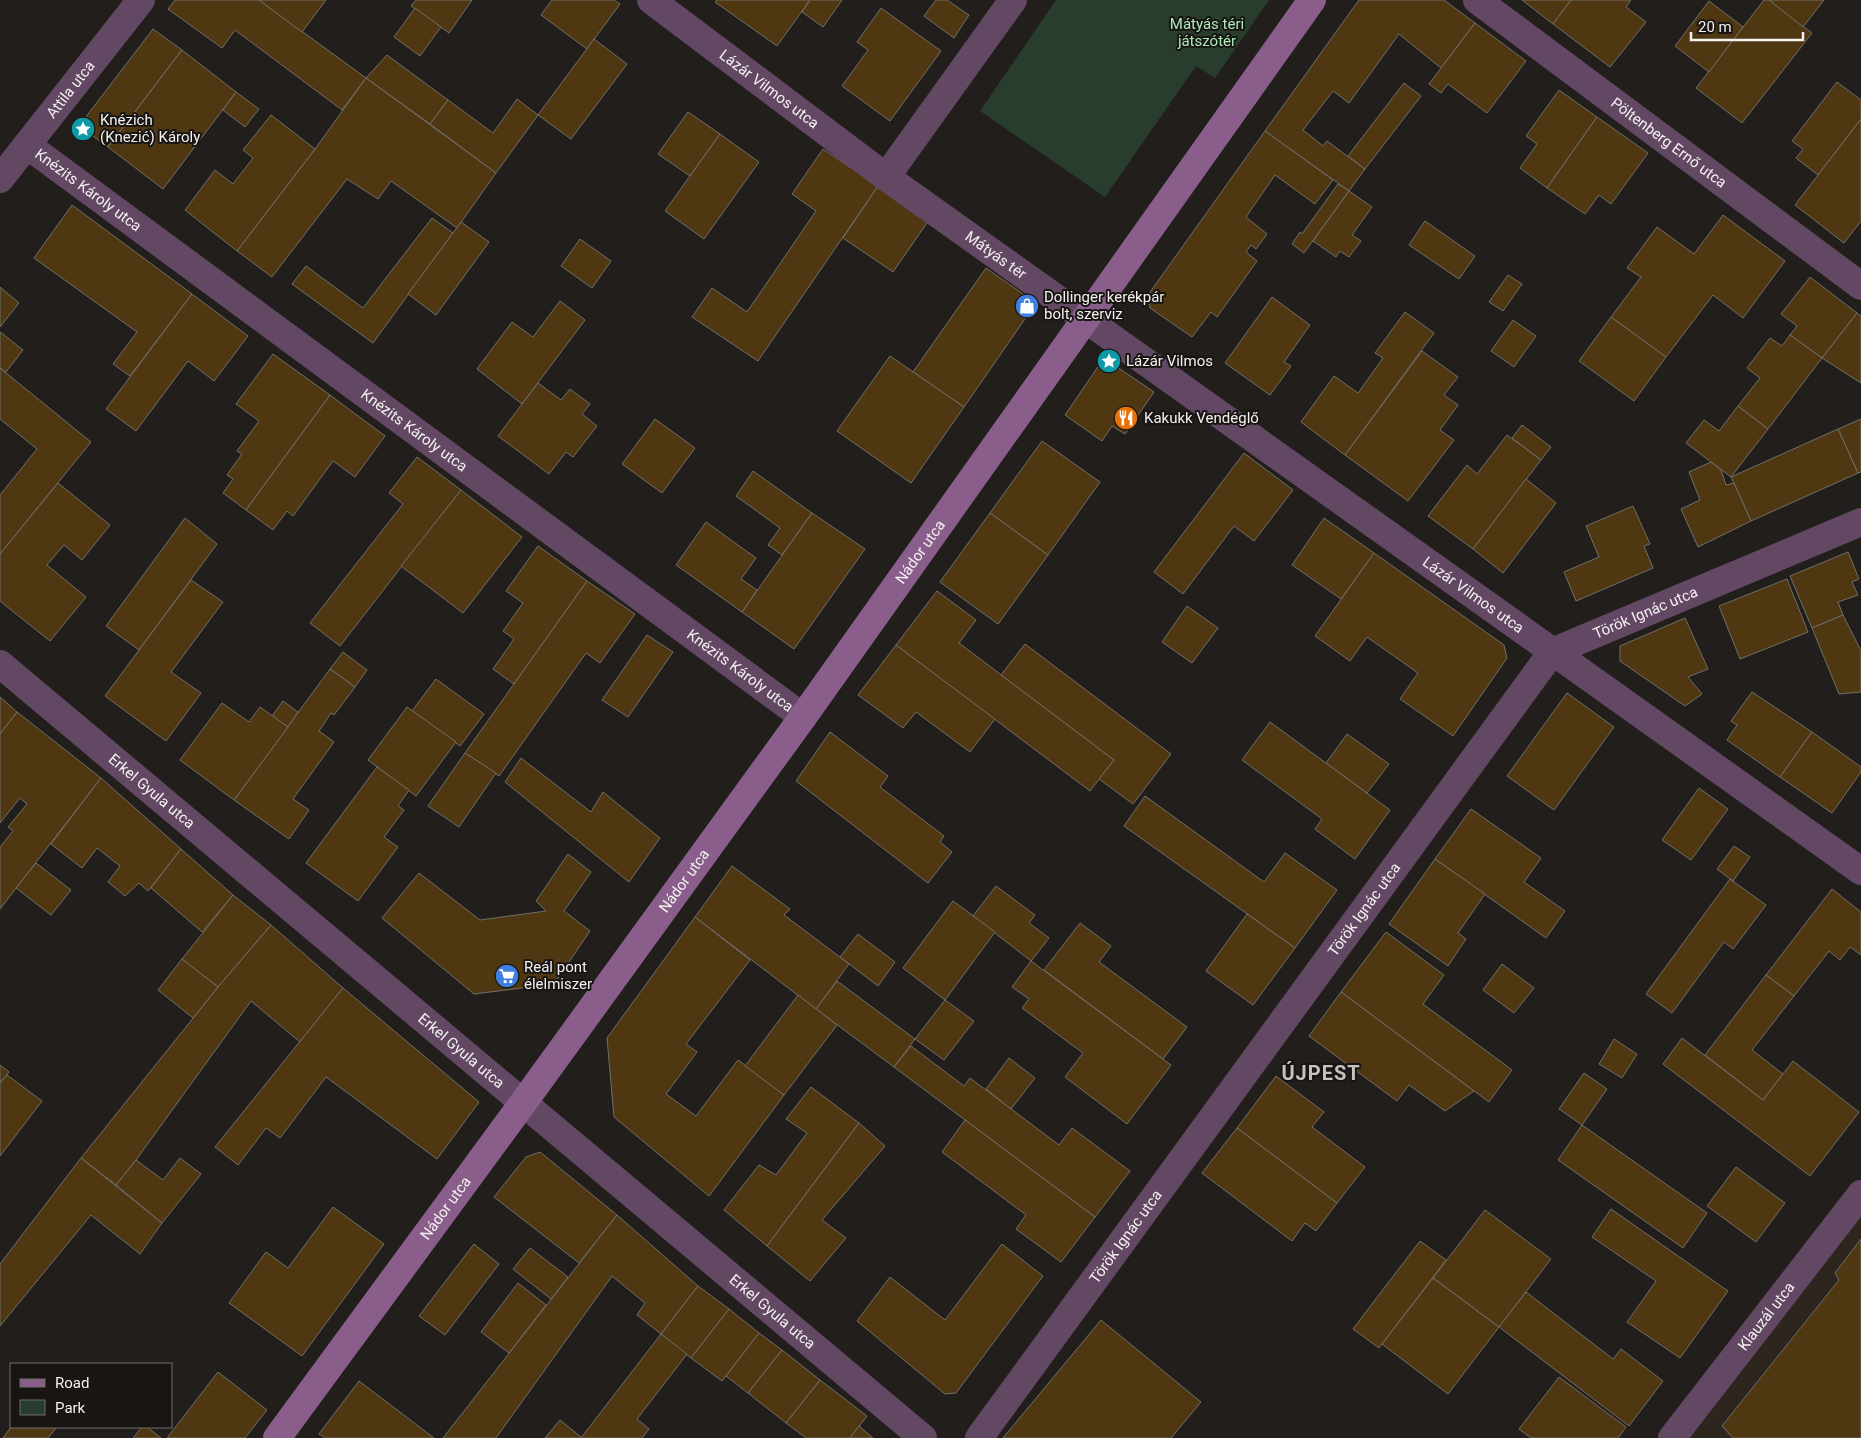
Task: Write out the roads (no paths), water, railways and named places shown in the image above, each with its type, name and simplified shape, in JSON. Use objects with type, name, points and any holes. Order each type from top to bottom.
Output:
[{"type":"street","name":"Attila utca","points":[[0,179],[141,0]]},
{"type":"street","name":"Lázár Vilmos utca","points":[[651,0],[886,177]]},
{"type":"street","points":[[886,177],[1013,0]]},
{"type":"street","points":[[1086,320],[1312,0]]},
{"type":"street","name":"Pöltenberg Ernő utca","points":[[1477,0],[1861,286]]},
{"type":"street","name":"Knézits Károly utca","points":[[27,145],[803,717]]},
{"type":"street","name":"Mátyás tér","points":[[886,177],[1086,320]]},
{"type":"street","name":"Lázár Vilmos utca","points":[[1086,320],[1861,871]]},
{"type":"street","name":"Nádor utca","points":[[277,1438],[803,717],[1086,320]]},
{"type":"street","name":"Török Ignác utca","points":[[979,1438],[1552,652],[1861,522]]},
{"type":"street","name":"Erkel Gyula utca","points":[[0,664],[923,1438]]},
{"type":"street","name":"Klauzál utca","points":[[1672,1438],[1861,1194]]},
{"type":"place","name":"Knézich (Knezić) Károly","points":[[83,129]]},
{"type":"place","name":"Dollinger kerékpár bolt, szerviz","points":[[1027,306]]},
{"type":"place","name":"Lázár Vilmos","points":[[1109,361]]},
{"type":"place","name":"Kakukk Vendéglő","points":[[1126,418]]},
{"type":"place","name":"Reál pont élelmiszer","points":[[507,976]]},
{"type":"district","name":"ÚJPEST","points":[[1321,1073]]},
{"type":"park label","name":"Mátyás téri játszótér","points":[[1207,32]]}]
